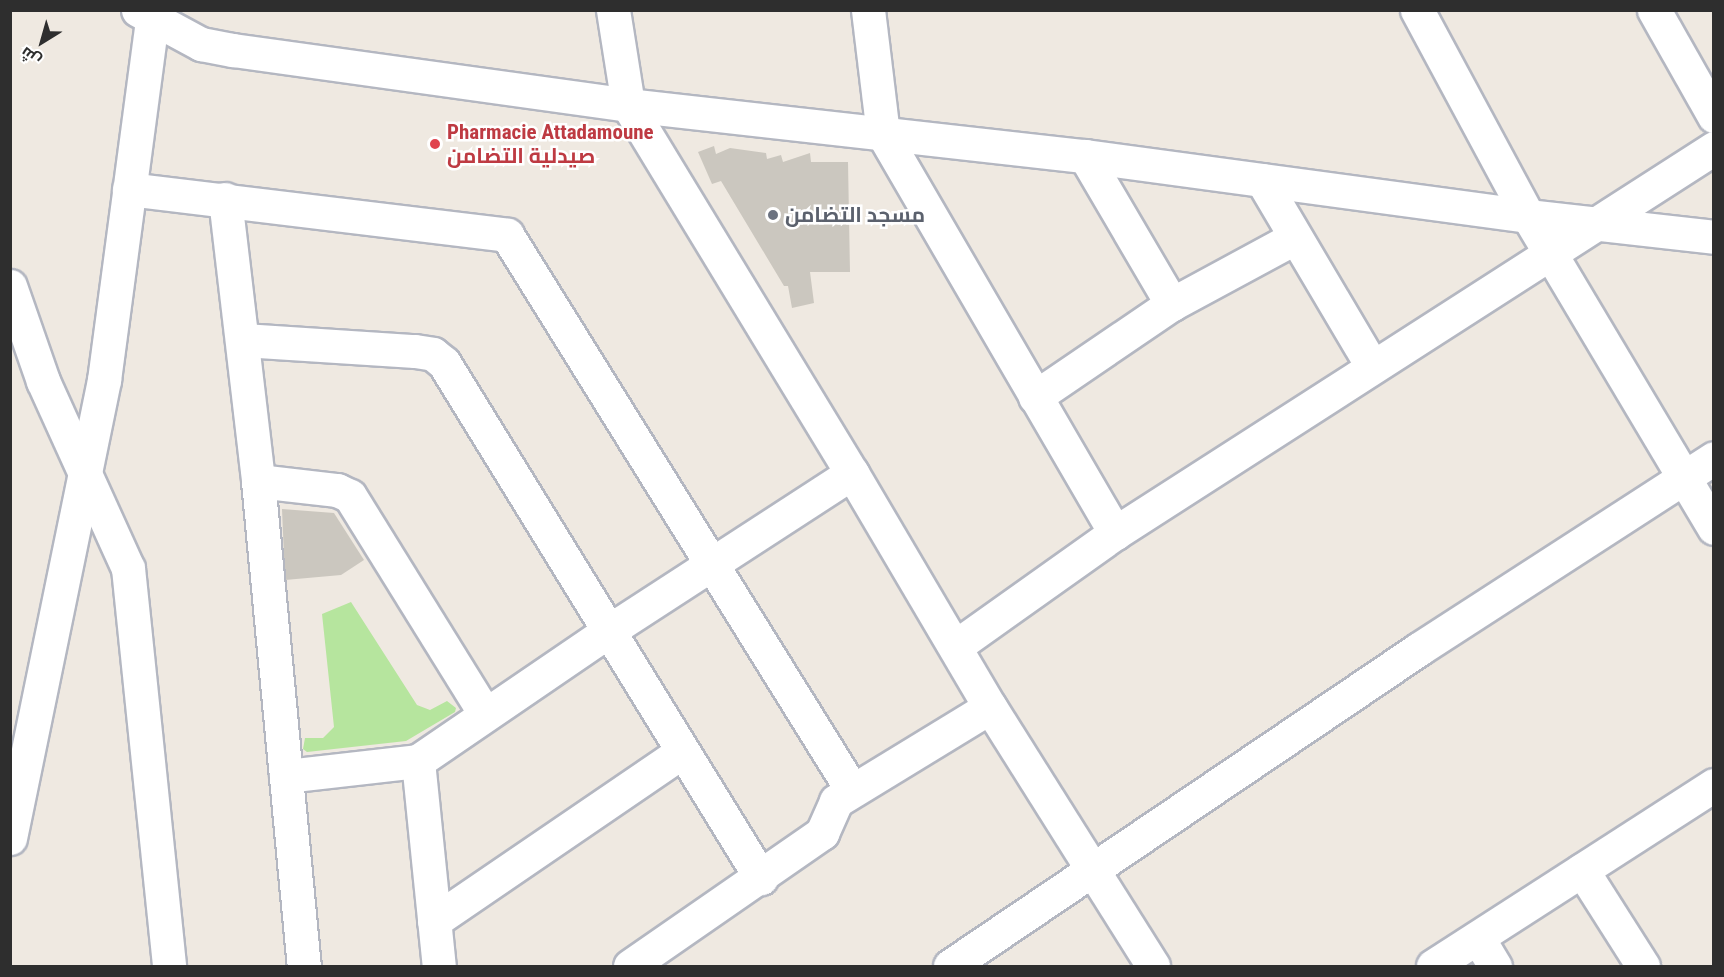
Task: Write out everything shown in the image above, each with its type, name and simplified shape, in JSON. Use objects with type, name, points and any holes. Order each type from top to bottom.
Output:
[{"type":"street","points":[[613,10],[628,105],[852,472],[990,707],[1153,966]]},
{"type":"street","points":[[868,10],[883,134],[1115,533]]},
{"type":"street","points":[[1417,10],[1528,216],[1713,528]]},
{"type":"street","points":[[1654,10],[1713,117]]},
{"type":"street","points":[[10,838],[104,380],[129,189],[145,15],[201,44],[222,48],[628,105],[1085,156],[1528,216],[1713,237]]},
{"type":"street","points":[[956,646],[1115,533],[1372,366],[1599,224],[1713,148]]},
{"type":"street","points":[[1085,156],[1172,304]]},
{"type":"street","points":[[1262,180],[1294,238],[1372,366]]},
{"type":"street","points":[[129,189],[507,235],[852,790]]},
{"type":"street","points":[[225,199],[258,481],[304,966]]},
{"type":"street","points":[[1035,397],[1172,304],[1294,238]]},
{"type":"street","points":[[10,286],[43,381],[128,568],[169,966]]},
{"type":"street","points":[[243,340],[433,354],[444,363],[607,632],[761,878]]},
{"type":"street","points":[[950,966],[1419,649],[1713,458]]},
{"type":"street","points":[[286,776],[418,761],[710,563],[852,472]]},
{"type":"street","points":[[258,481],[337,490],[350,496],[485,714]]},
{"type":"street","points":[[630,966],[761,878],[822,833],[836,801],[990,707]]},
{"type":"street","points":[[10,714],[27,760]]},
{"type":"street","points":[[434,921],[682,752]]},
{"type":"street","points":[[418,761],[439,966]]},
{"type":"street","points":[[1433,966],[1582,870],[1709,798]]},
{"type":"street","points":[[1582,870],[1643,966]]},
{"type":"street","points":[[1478,938],[1495,966]]},
{"type":"green space","points":[[351,602],[417,705],[430,710],[447,701],[456,708],[455,712],[406,741],[307,752],[303,749],[305,738],[323,738],[334,727],[322,614]]},
{"type":"building","points":[[714,146],[716,154],[730,148],[766,153],[767,159],[781,155],[783,162],[810,153],[811,162],[848,162],[850,272],[810,272],[814,303],[792,308],[788,286],[784,286],[721,181],[712,184],[698,152]]},
{"type":"building","points":[[282,509],[334,513],[364,560],[341,575],[285,580]]},
{"type":"place","name":"Pharmacie Attadamoune صيدلية التضامن","points":[[435,144]]},
{"type":"place","name":"مسجد التضامن","points":[[773,215]]}]
